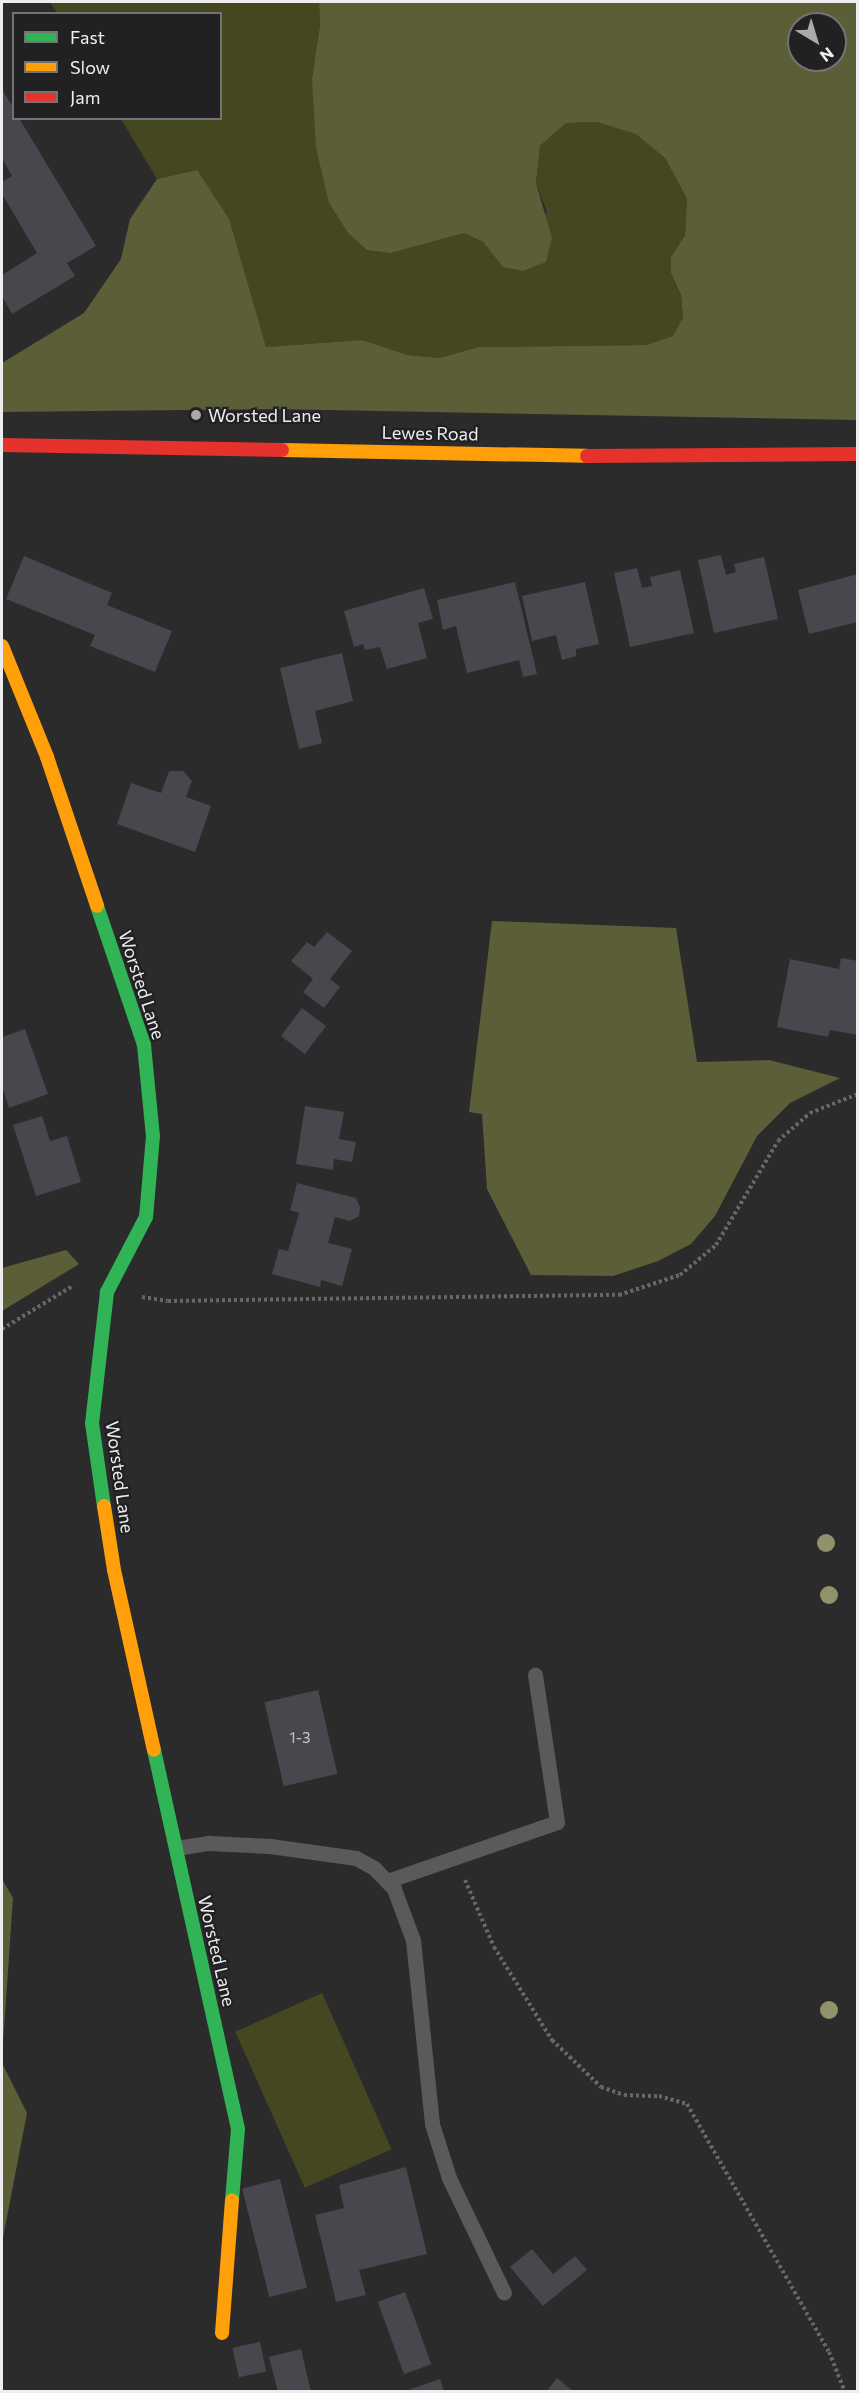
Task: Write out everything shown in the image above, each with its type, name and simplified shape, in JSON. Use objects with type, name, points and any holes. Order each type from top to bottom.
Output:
[{"type":"main road","name":"Lewes Road","points":[[2,445],[662,457],[858,454]]},
{"type":"main road","name":"Worsted Lane","points":[[2,646],[47,757],[144,1045],[153,1136],[146,1217],[107,1293],[92,1423],[114,1570],[238,2129],[222,2333]]},
{"type":"lane","points":[[387,1881],[557,1822],[535,1675]]},
{"type":"lane","points":[[176,1848],[210,1843],[315,1851],[356,1858],[387,1881],[405,1911],[413,1940],[432,2124],[449,2178],[504,2293]]},
{"type":"path","points":[[2,1329],[78,1283],[107,1293],[168,1301],[619,1295],[680,1275],[716,1245],[778,1141],[810,1113],[858,1094]]},
{"type":"path","points":[[454,1857],[494,1947],[552,2040],[602,2087],[624,2095],[659,2096],[687,2104],[829,2352],[845,2391]]},
{"type":"green space","points":[[50,2],[319,2],[320,25],[312,78],[391,253],[464,233],[483,242],[503,267],[547,212],[536,183],[540,146],[566,123],[595,122],[637,134],[665,158],[687,199],[685,235],[671,257],[671,273],[681,295],[683,317],[673,336],[646,345],[479,347],[439,358],[408,355],[362,340],[266,347],[249,293],[197,170],[157,179],[122,120],[222,120],[222,12],[56,12]]},
{"type":"green space","points":[[319,2],[857,2],[857,420],[275,409],[2,412],[2,363],[84,313],[121,259],[130,219],[157,179],[197,170],[229,219],[266,347],[362,340],[408,355],[439,358],[479,347],[646,345],[673,336],[683,317],[681,295],[671,273],[671,257],[685,235],[687,199],[665,158],[636,134],[596,122],[566,123],[540,146],[536,183],[552,238],[546,262],[523,271],[503,267],[483,242],[464,233],[391,253],[367,250],[349,234],[329,203],[316,148],[312,78],[320,25]]},
{"type":"green space","points":[[492,921],[676,928],[697,1062],[769,1060],[840,1078],[790,1103],[757,1136],[715,1216],[691,1244],[658,1261],[613,1276],[531,1275],[487,1189],[482,1114],[469,1112]]},
{"type":"green space","points":[[66,1250],[79,1264],[2,1311],[2,1268]]},
{"type":"green space","points":[[2,1879],[13,1898],[2,2058]]},
{"type":"green space","points":[[322,1993],[392,2149],[305,2188],[235,2032]]},
{"type":"green space","points":[[2,2063],[27,2113],[2,2243]]},
{"type":"building","points":[[2,89],[12,106],[12,120],[20,120],[96,246],[67,263],[75,276],[12,314],[2,296],[2,275],[37,253],[2,194],[2,182],[12,176],[2,158]]},
{"type":"building","points":[[721,555],[726,575],[736,572],[734,564],[764,557],[778,619],[714,633],[698,560]]},
{"type":"building","points":[[24,556],[112,593],[107,605],[172,631],[155,672],[90,646],[95,635],[6,599]]},
{"type":"building","points":[[637,568],[642,588],[652,586],[650,577],[680,570],[694,633],[630,647],[614,573]]},
{"type":"building","points":[[858,574],[858,622],[809,634],[798,590]]},
{"type":"building","points":[[515,582],[537,674],[523,677],[519,660],[467,673],[456,626],[443,630],[437,600]]},
{"type":"building","points":[[585,582],[599,644],[576,649],[576,656],[562,660],[556,635],[532,641],[522,596]]},
{"type":"building","points":[[424,588],[433,619],[418,623],[427,658],[387,669],[380,647],[365,650],[363,644],[354,647],[344,611]]},
{"type":"building","points":[[342,653],[353,701],[315,711],[322,743],[299,749],[280,668]]},
{"type":"building","points":[[169,771],[183,771],[192,781],[186,797],[211,806],[195,852],[117,824],[131,783],[161,793]]},
{"type":"building","points":[[327,932],[352,951],[330,979],[340,987],[324,1008],[303,992],[313,979],[291,961],[307,942],[314,947]]},
{"type":"building","points":[[841,958],[858,961],[858,1035],[830,1030],[828,1037],[777,1027],[790,959],[839,969]]},
{"type":"building","points":[[302,1008],[326,1026],[305,1054],[281,1036]]},
{"type":"building","points":[[25,1029],[48,1094],[9,1108],[2,1086],[2,1037]]},
{"type":"building","points":[[305,1106],[344,1112],[339,1139],[356,1142],[352,1162],[334,1159],[333,1170],[296,1164]]},
{"type":"building","points":[[42,1116],[50,1141],[67,1136],[81,1182],[36,1196],[13,1125]]},
{"type":"building","points":[[297,1183],[356,1198],[360,1207],[359,1216],[350,1221],[335,1217],[328,1243],[352,1249],[342,1286],[321,1280],[320,1287],[272,1274],[279,1249],[288,1251],[299,1213],[290,1210]]},
{"type":"building","points":[[318,1690],[337,1774],[284,1786],[264,1702]]},
{"type":"building","points":[[406,2167],[427,2254],[359,2270],[366,2295],[336,2302],[315,2215],[344,2208],[339,2185]]},
{"type":"building","points":[[280,2179],[307,2288],[269,2297],[242,2188]]},
{"type":"building","points":[[532,2249],[553,2274],[575,2256],[587,2270],[543,2306],[510,2267]]},
{"type":"building","points":[[405,2292],[431,2364],[404,2374],[378,2302]]},
{"type":"building","points":[[260,2342],[266,2371],[239,2377],[233,2348]]},
{"type":"building","points":[[301,2349],[311,2392],[278,2392],[269,2357]]},
{"type":"building","points":[[557,2378],[574,2392],[546,2392]]},
{"type":"building","points":[[440,2379],[444,2392],[409,2392],[408,2390]]},
{"type":"traffic: fast","points":[[97,906],[144,1045],[153,1136],[146,1217],[107,1292],[92,1423],[104,1506]]},
{"type":"traffic: fast","points":[[154,1750],[238,2129],[232,2200]]},
{"type":"traffic: slow","points":[[282,450],[587,456]]},
{"type":"traffic: slow","points":[[2,646],[47,757],[97,906]]},
{"type":"traffic: slow","points":[[104,1506],[114,1570],[154,1750]]},
{"type":"traffic: slow","points":[[222,2333],[232,2200]]},
{"type":"traffic: jam","points":[[2,445],[282,450]]},
{"type":"traffic: jam","points":[[587,456],[858,454]]},
{"type":"place","name":"Worsted Lane","points":[[196,415]]}]
